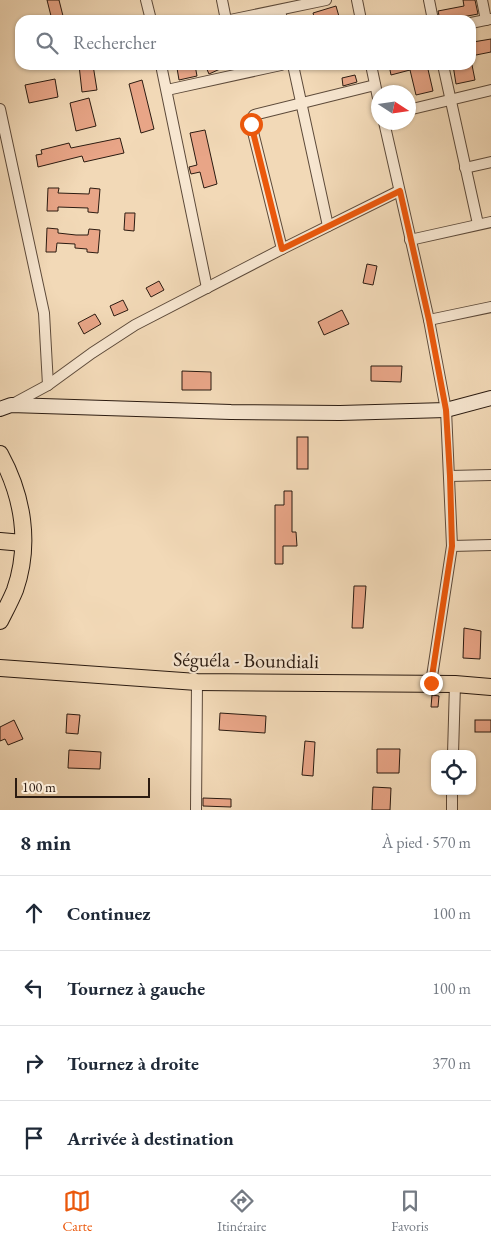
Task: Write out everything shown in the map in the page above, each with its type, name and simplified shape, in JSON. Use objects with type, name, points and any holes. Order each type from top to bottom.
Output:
[{"type":"main road","points":[[6,407],[340,413],[446,410],[491,398]]},
{"type":"main road","points":[[0,454],[10,472],[18,497],[23,524],[23,542],[15,589],[0,621]]},
{"type":"main road","points":[[0,541],[23,542]]},
{"type":"main road","name":"Séguéla - Boundiali","points":[[0,668],[197,682],[431,683],[491,687]]},
{"type":"street","points":[[146,0],[150,15]]},
{"type":"street","points":[[222,0],[225,15]]},
{"type":"street","points":[[281,15],[326,0]]},
{"type":"street","points":[[357,0],[360,15]]},
{"type":"street","points":[[429,0],[432,15]]},
{"type":"street","points":[[476,22],[489,19],[482,0]]},
{"type":"street","points":[[162,70],[206,288]]},
{"type":"street","points":[[167,90],[237,70]]},
{"type":"street","points":[[294,70],[328,226]]},
{"type":"street","points":[[372,70],[375,85]]},
{"type":"street","points":[[444,70],[478,224]]},
{"type":"street","points":[[282,249],[251,124],[252,118],[254,115],[301,102],[371,86]]},
{"type":"street","points":[[416,108],[491,90]]},
{"type":"street","points":[[0,109],[44,313],[48,385]]},
{"type":"street","points":[[386,130],[429,320],[446,410],[452,546],[431,683]]},
{"type":"street","points":[[465,168],[491,162]]},
{"type":"street","points":[[6,407],[48,385],[135,325],[400,191]]},
{"type":"street","points":[[410,240],[491,222]]},
{"type":"street","points":[[429,320],[491,307]]},
{"type":"street","points":[[450,476],[491,475]]},
{"type":"street","points":[[452,546],[491,545]]},
{"type":"street","points":[[196,810],[197,682]]},
{"type":"street","points":[[453,750],[455,684]]},
{"type":"street","points":[[452,795],[452,810]]},
{"type":"building","points":[[47,0],[59,0],[63,15],[51,15]]},
{"type":"building","points":[[463,0],[475,0],[478,14],[439,15],[438,11],[464,6]]},
{"type":"building","points":[[336,6],[339,15],[314,15],[313,13]]},
{"type":"building","points":[[491,39],[491,52],[476,55],[476,42]]},
{"type":"building","points":[[80,70],[94,70],[97,90],[82,92]]},
{"type":"building","points":[[177,70],[196,70],[197,76],[179,80]]},
{"type":"building","points":[[207,70],[218,70],[209,74]]},
{"type":"building","points":[[390,70],[410,70],[391,75]]},
{"type":"building","points":[[410,70],[428,70],[433,91],[416,95],[416,85],[414,85]]},
{"type":"building","points":[[454,70],[473,70],[475,80],[456,84]]},
{"type":"building","points":[[355,75],[357,82],[343,86],[342,78]]},
{"type":"building","points":[[55,79],[58,97],[29,103],[25,85]]},
{"type":"building","points":[[142,80],[154,129],[141,133],[129,84]]},
{"type":"building","points":[[89,98],[96,126],[76,131],[70,103]]},
{"type":"building","points":[[205,130],[217,184],[204,188],[200,172],[191,174],[189,167],[197,165],[190,133]]},
{"type":"building","points":[[120,138],[124,153],[84,162],[82,156],[38,167],[36,155],[42,154],[41,150],[69,143],[71,148]]},
{"type":"building","points":[[48,188],[59,188],[58,193],[89,194],[90,188],[100,189],[98,213],[88,212],[88,208],[58,207],[58,211],[47,211]]},
{"type":"building","points":[[125,213],[135,213],[134,231],[124,230]]},
{"type":"building","points":[[47,228],[58,229],[58,233],[76,235],[88,235],[89,229],[100,230],[98,253],[87,252],[87,249],[75,248],[75,244],[57,243],[56,252],[46,252]]},
{"type":"building","points":[[367,264],[377,266],[373,285],[363,283]]},
{"type":"building","points":[[159,281],[164,290],[151,297],[146,288]]},
{"type":"building","points":[[123,300],[128,310],[114,316],[110,306]]},
{"type":"building","points":[[342,310],[349,324],[324,335],[318,322]]},
{"type":"building","points":[[95,314],[101,324],[84,334],[78,323]]},
{"type":"building","points":[[371,366],[402,366],[401,382],[371,381]]},
{"type":"building","points":[[182,371],[211,372],[211,390],[182,390]]},
{"type":"building","points":[[297,437],[308,437],[308,469],[297,469]]},
{"type":"building","points":[[284,491],[292,491],[292,532],[296,532],[297,546],[283,546],[283,564],[275,564],[275,505],[284,505]]},
{"type":"building","points":[[354,586],[366,586],[363,628],[352,628]]},
{"type":"building","points":[[464,628],[481,631],[480,659],[463,658]]},
{"type":"building","points":[[432,695],[439,696],[438,707],[431,707]]},
{"type":"building","points":[[220,713],[266,716],[265,733],[219,730]]},
{"type":"building","points":[[67,714],[80,715],[78,734],[66,733]]},
{"type":"building","points":[[14,720],[23,739],[8,745],[5,739],[0,741],[0,727]]},
{"type":"building","points":[[475,720],[491,720],[491,732],[475,732]]},
{"type":"building","points":[[305,741],[315,742],[313,776],[302,775]]},
{"type":"building","points":[[377,749],[400,749],[399,773],[377,773]]},
{"type":"building","points":[[69,750],[101,752],[100,769],[68,768]]},
{"type":"building","points":[[373,787],[391,788],[390,810],[372,810]]},
{"type":"building","points":[[203,798],[231,799],[231,807],[203,806]]},
{"type":"route","points":[[251,124],[282,249],[400,191],[429,320],[446,410],[452,546],[431,683]]}]
